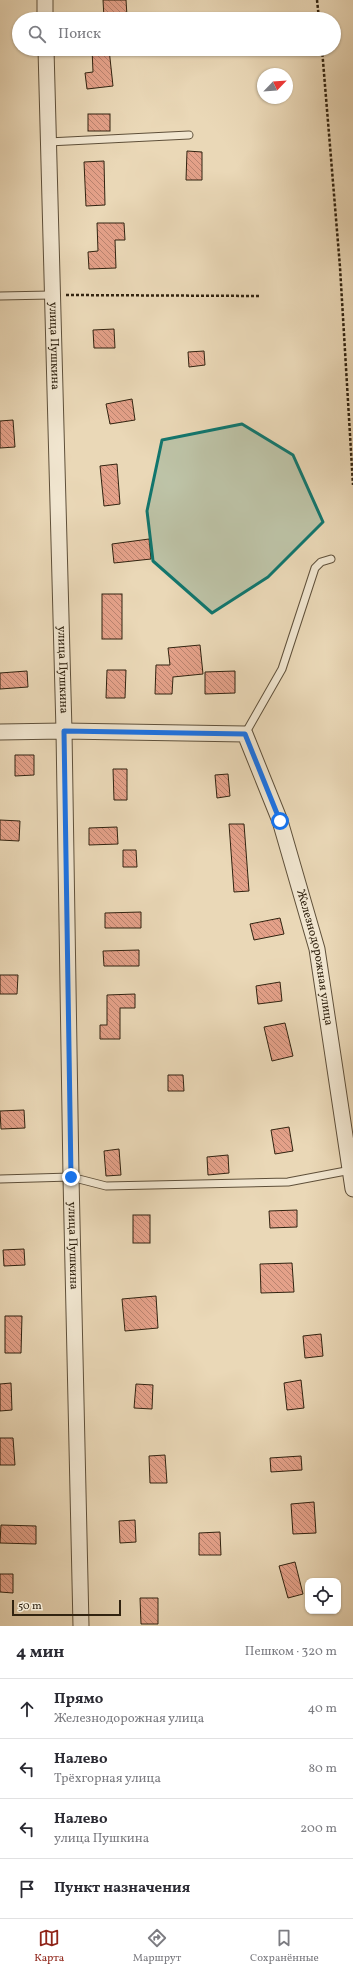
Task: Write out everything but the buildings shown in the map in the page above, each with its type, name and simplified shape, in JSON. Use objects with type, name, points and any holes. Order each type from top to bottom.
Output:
[{"type":"street","points":[[45,0],[45,12]]},
{"type":"street","name":"улица Пушкина","points":[[46,56],[51,295],[64,731],[71,1177],[81,1626]]},
{"type":"street","points":[[0,732],[64,731],[245,734]]},
{"type":"street","name":"Железнодорожная улица","points":[[245,734],[280,821],[317,949],[353,1189]]},
{"type":"lane","points":[[48,142],[189,135]]},
{"type":"lane","points":[[0,296],[51,295]]},
{"type":"lane","points":[[245,734],[282,669],[315,568],[321,562],[331,559]]},
{"type":"lane","points":[[0,1179],[71,1177],[106,1186],[280,1182],[351,1170]]},
{"type":"path","points":[[317,0],[318,12]]},
{"type":"path","points":[[323,56],[340,267],[353,485]]},
{"type":"path","points":[[51,295],[261,296]]},
{"type":"highlighted area","points":[[242,424],[293,455],[323,522],[268,577],[212,613],[153,561],[147,511],[162,440]]},
{"type":"route","points":[[71,1177],[64,731],[245,734],[280,821]]}]
